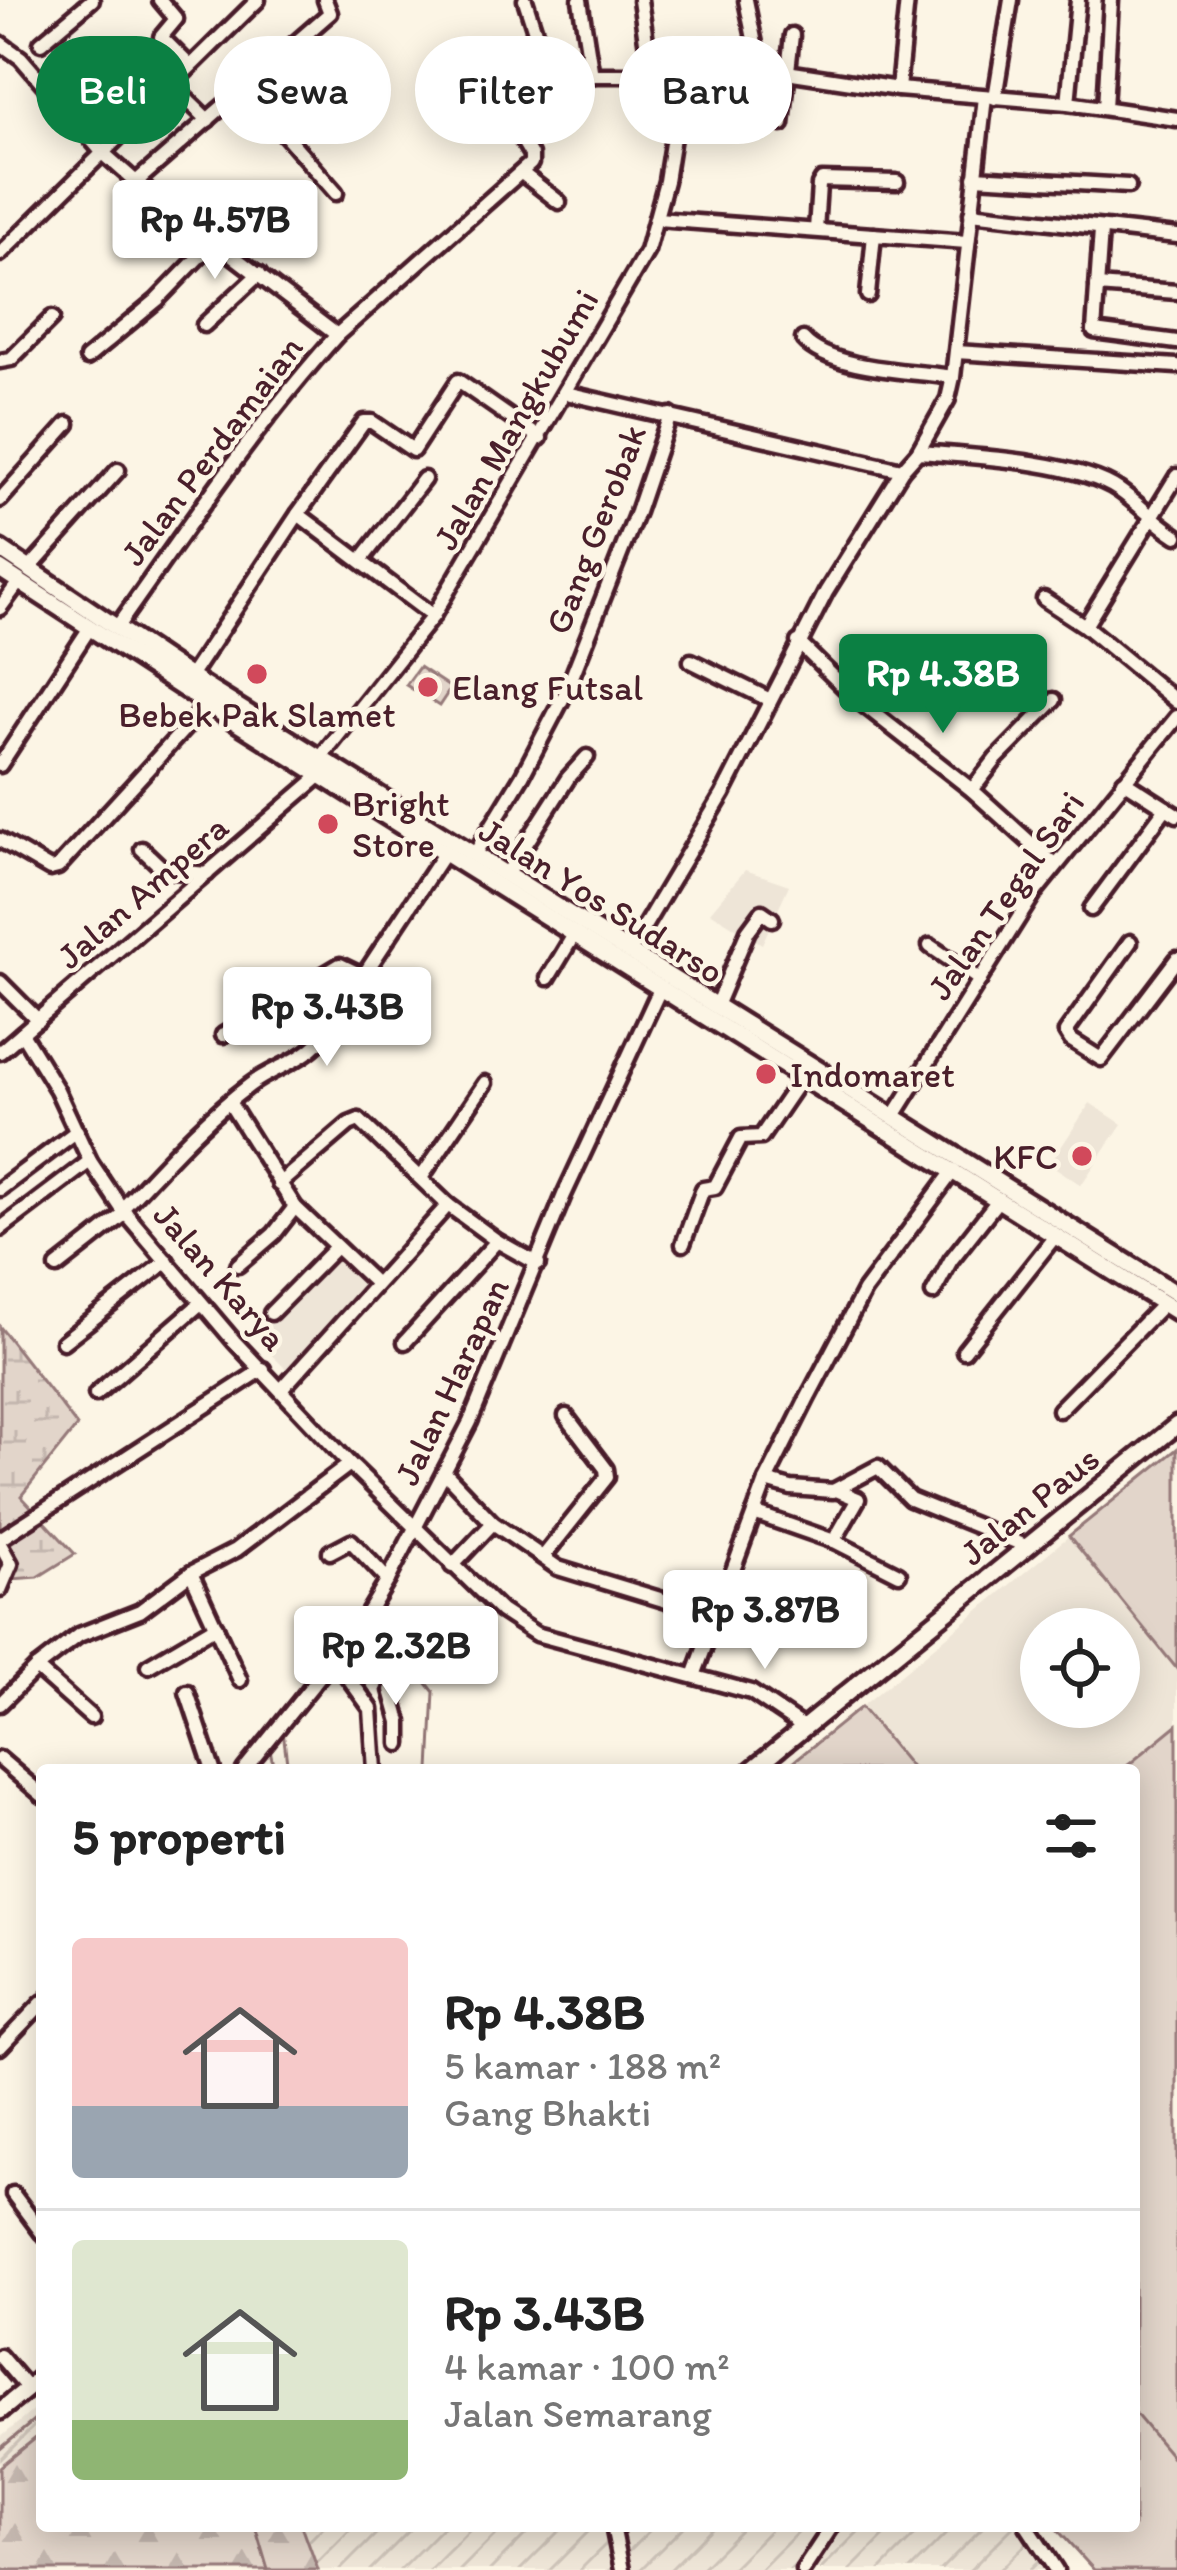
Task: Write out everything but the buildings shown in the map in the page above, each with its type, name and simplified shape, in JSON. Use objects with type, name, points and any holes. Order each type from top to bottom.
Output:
[{"type":"main road","name":"Jalan Yos Sudarso","points":[[0,549],[24,575],[207,704],[474,855],[506,875],[575,933],[999,1199],[1019,1203],[1056,1235],[1173,1303]]},
{"type":"main road","name":"Jalan Yos Sudarso","points":[[0,569],[24,575]]},
{"type":"main road","name":"Jalan Yos Sudarso","points":[[84,618],[117,628],[445,852],[629,952],[895,1116],[1173,1303]]},
{"type":"main road","name":"Jalan Paus","points":[[759,1764],[1177,1425]]},
{"type":"main road","name":"Jalan Paus","points":[[771,1764],[1177,1438]]},
{"type":"main road","points":[[0,2411],[35,2389]]},
{"type":"main road","points":[[0,2423],[35,2389]]},
{"type":"street","points":[[49,36],[92,0]]},
{"type":"street","points":[[160,0],[176,19],[163,36]]},
{"type":"street","points":[[190,64],[258,0]]},
{"type":"street","points":[[305,36],[330,13],[325,0]]},
{"type":"street","points":[[525,0],[537,36]]},
{"type":"street","points":[[580,0],[586,36]]},
{"type":"street","points":[[640,0],[645,36]]},
{"type":"street","points":[[746,0],[753,36]]},
{"type":"street","points":[[898,89],[907,0]]},
{"type":"street","points":[[629,952],[723,794],[798,642],[948,399],[975,177],[1011,0]]},
{"type":"street","points":[[1068,103],[1078,0]]},
{"type":"street","points":[[1105,108],[1111,0]]},
{"type":"street","points":[[0,44],[20,58],[102,152],[136,182],[337,335]]},
{"type":"street","points":[[792,73],[898,89],[1068,103],[1177,118]]},
{"type":"street","points":[[190,102],[208,120]]},
{"type":"street","points":[[136,182],[214,115]]},
{"type":"street","points":[[0,254],[110,144]]},
{"type":"street","points":[[293,144],[336,194]]},
{"type":"street","points":[[525,144],[531,163],[523,174],[560,202]]},
{"type":"street","name":"Jalan Mangkubumi","points":[[321,766],[434,616],[647,251],[670,144]]},
{"type":"street","name":"Jalan Perdamaian","points":[[117,628],[277,403],[337,335],[523,174]]},
{"type":"street","points":[[975,177],[1128,186]]},
{"type":"street","points":[[816,230],[821,180],[897,182]]},
{"type":"street","points":[[971,213],[1177,236]]},
{"type":"street","points":[[657,219],[968,242]]},
{"type":"street","points":[[1101,230],[1096,333],[1177,342]]},
{"type":"street","points":[[868,295],[874,235]]},
{"type":"street","points":[[87,358],[157,300],[215,239]]},
{"type":"street","points":[[204,325],[259,274]]},
{"type":"street","points":[[1097,286],[1177,292]]},
{"type":"street","points":[[0,361],[11,359],[52,319]]},
{"type":"street","points":[[803,339],[814,350],[846,362],[953,377]]},
{"type":"street","points":[[956,352],[1177,366]]},
{"type":"street","points":[[190,677],[364,422],[372,422],[413,450],[456,381],[539,438]]},
{"type":"street","points":[[566,393],[902,470]]},
{"type":"street","name":"Gang Gerobak","points":[[474,855],[566,692],[670,415]]},
{"type":"street","points":[[0,500],[68,424]]},
{"type":"street","points":[[918,452],[1095,477],[1177,536]]},
{"type":"street","points":[[0,608],[118,470]]},
{"type":"street","points":[[1084,626],[1177,476]]},
{"type":"street","points":[[362,559],[424,479]]},
{"type":"street","points":[[298,514],[434,616]]},
{"type":"street","points":[[1044,599],[1177,702]]},
{"type":"street","points":[[0,764],[84,618]]},
{"type":"street","points":[[798,642],[854,698],[972,790],[1055,866]]},
{"type":"street","points":[[691,661],[770,700]]},
{"type":"street","points":[[972,790],[1054,700]]},
{"type":"street","points":[[0,840],[50,869],[58,867],[207,704]]},
{"type":"street","name":"Jalan Tegal Sari","points":[[895,1116],[1055,866],[1177,718]]},
{"type":"street","points":[[506,875],[568,778],[587,757]]},
{"type":"street","name":"Jalan Ampera","points":[[0,1052],[208,874],[321,766]]},
{"type":"street","points":[[1091,908],[1171,812],[1124,781]]},
{"type":"street","points":[[142,849],[164,870],[208,874]]},
{"type":"street","points":[[57,1267],[124,1211],[229,1102],[259,1078],[308,1054],[340,1015],[445,852]]},
{"type":"street","points":[[716,1006],[758,916],[764,912],[772,919]]},
{"type":"street","points":[[548,978],[575,933]]},
{"type":"street","points":[[1130,942],[1066,1032],[1101,1059],[1177,958]]},
{"type":"street","points":[[930,946],[980,980]]},
{"type":"street","points":[[223,1035],[340,965],[363,976]]},
{"type":"street","points":[[0,982],[38,1020]]},
{"type":"street","name":"Jalan Harapan","points":[[250,1764],[275,1741],[335,1659],[388,1580],[448,1475],[564,1195],[661,987]]},
{"type":"street","name":"Jalan Karya","points":[[22,1033],[90,1161],[124,1211],[201,1303],[350,1464],[514,1622],[536,1634],[751,1692],[803,1727]]},
{"type":"street","points":[[683,1244],[703,1190],[715,1187],[741,1138],[760,1137],[802,1077]]},
{"type":"street","points":[[421,1178],[485,1083]]},
{"type":"street","points":[[229,1102],[295,1207],[375,1283]]},
{"type":"street","points":[[279,1184],[359,1120],[448,1205],[496,1241],[536,1263]]},
{"type":"street","points":[[0,1189],[76,1131]]},
{"type":"street","points":[[1,1229],[90,1161]]},
{"type":"street","points":[[694,1676],[766,1481],[864,1291],[954,1169]]},
{"type":"street","points":[[933,1294],[951,1261],[999,1199]]},
{"type":"street","points":[[281,1390],[448,1205]]},
{"type":"street","points":[[238,1265],[274,1234],[295,1207]]},
{"type":"street","points":[[964,1351],[1056,1235]]},
{"type":"street","points":[[405,1342],[496,1241]]},
{"type":"street","points":[[271,1313],[336,1247]]},
{"type":"street","points":[[63,1342],[167,1261]]},
{"type":"street","points":[[96,1394],[201,1303]]},
{"type":"street","points":[[1059,1410],[1173,1303]]},
{"type":"street","points":[[0,1590],[11,1564],[0,1541],[263,1369]]},
{"type":"street","points":[[543,1557],[607,1477],[606,1469],[566,1417]]},
{"type":"street","points":[[0,1704],[36,1668],[84,1632],[140,1611],[191,1573],[236,1550],[350,1464]]},
{"type":"street","points":[[836,1490],[878,1467],[910,1499],[1026,1546]]},
{"type":"street","points":[[448,1475],[493,1523],[578,1576],[716,1616]]},
{"type":"street","points":[[766,1481],[791,1488],[836,1490],[858,1499],[834,1541]]},
{"type":"street","points":[[754,1513],[834,1541],[899,1574]]},
{"type":"street","points":[[452,1566],[493,1523]]},
{"type":"street","points":[[330,1552],[351,1541],[388,1580]]},
{"type":"street","points":[[191,1573],[240,1680]]},
{"type":"street","points":[[148,1666],[216,1626]]},
{"type":"street","points":[[335,1659],[364,1695],[374,1724],[375,1764]]},
{"type":"street","points":[[36,1668],[91,1717]]},
{"type":"street","points":[[391,1690],[400,1722],[400,1744]]},
{"type":"street","points":[[188,1692],[211,1764]]},
{"type":"street","points":[[374,1724],[400,1722]]},
{"type":"street","points":[[0,1759],[36,1790]]},
{"type":"street","points":[[0,2047],[36,2009]]},
{"type":"street","points":[[13,2194],[36,2225]]},
{"type":"street","points":[[0,2356],[35,2389]]},
{"type":"street","points":[[614,2532],[622,2570]]},
{"type":"street","points":[[802,2570],[828,2532]]},
{"type":"street","points":[[1032,2532],[1056,2570]]},
{"type":"shaded area","points":[[745,870],[789,885],[762,944],[710,912]]},
{"type":"shaded area","points":[[1090,1103],[1122,1124],[1081,1185],[1050,1164]]},
{"type":"shaded area","points":[[337,1256],[369,1286],[287,1370],[256,1340]]},
{"type":"shaded area","points":[[1069,1536],[1127,1608],[1020,1608],[1020,1728],[1140,1728],[1140,1623],[1177,1669],[1177,1726],[1130,1764],[908,1764],[861,1707]]},
{"type":"shaded area","points":[[36,2408],[36,2532],[1024,2532],[1051,2570],[0,2570],[0,2438]]},
{"type":"green space","name":"Elang Futsal","points":[[419,667],[451,688],[439,706],[406,685]]},
{"type":"green space","points":[[0,1327],[77,1426],[21,1496],[75,1554],[38,1577],[0,1580]]},
{"type":"green space","points":[[1177,1449],[1177,1669],[1140,1623],[1140,1608],[1127,1608],[1069,1536]]},
{"type":"green space","points":[[861,1707],[908,1764],[790,1764]]},
{"type":"green space","points":[[1177,1725],[1177,2570],[1094,2570],[1059,2532],[1140,2532],[1140,1764],[1129,1764]]},
{"type":"green space","points":[[36,2438],[36,2532],[304,2532],[318,2570],[0,2570],[0,2467]]},
{"type":"waterway","points":[[201,869],[307,777]]},
{"type":"waterway","points":[[33,1033],[323,784]]},
{"type":"waterway","points":[[40,1008],[189,879]]},
{"type":"waterway","points":[[600,1104],[649,990]]},
{"type":"waterway","points":[[0,1043],[25,1020]]},
{"type":"waterway","points":[[0,1060],[18,1045]]},
{"type":"waterway","points":[[490,1390],[586,1162]]},
{"type":"waterway","points":[[454,1440],[478,1388]]},
{"type":"waterway","points":[[424,1528],[443,1486]]},
{"type":"waterway","points":[[388,1591],[419,1537]]},
{"type":"waterway","points":[[373,1616],[434,1692],[430,1764]]},
{"type":"waterway","points":[[283,1731],[287,1764]]},
{"type":"waterway","points":[[270,1749],[273,1764]]},
{"type":"waterway","points":[[258,1764],[270,1749]]},
{"type":"waterway","points":[[0,1750],[36,1781]]},
{"type":"waterway","points":[[0,1769],[36,1801]]},
{"type":"waterway","points":[[0,2036],[36,1997]]},
{"type":"waterway","points":[[0,2449],[36,2419]]},
{"type":"waterway","points":[[1140,2419],[1177,2463]]},
{"type":"waterway","points":[[257,2532],[268,2570]]},
{"type":"place","name":"Bebek Pak Slamet","points":[[257,674]]},
{"type":"place","name":"Elang Futsal","points":[[428,687]]},
{"type":"place","name":"Bright Store","points":[[328,824]]},
{"type":"place","name":"Indomaret","points":[[766,1074]]},
{"type":"place","name":"KFC","points":[[1082,1156]]}]
